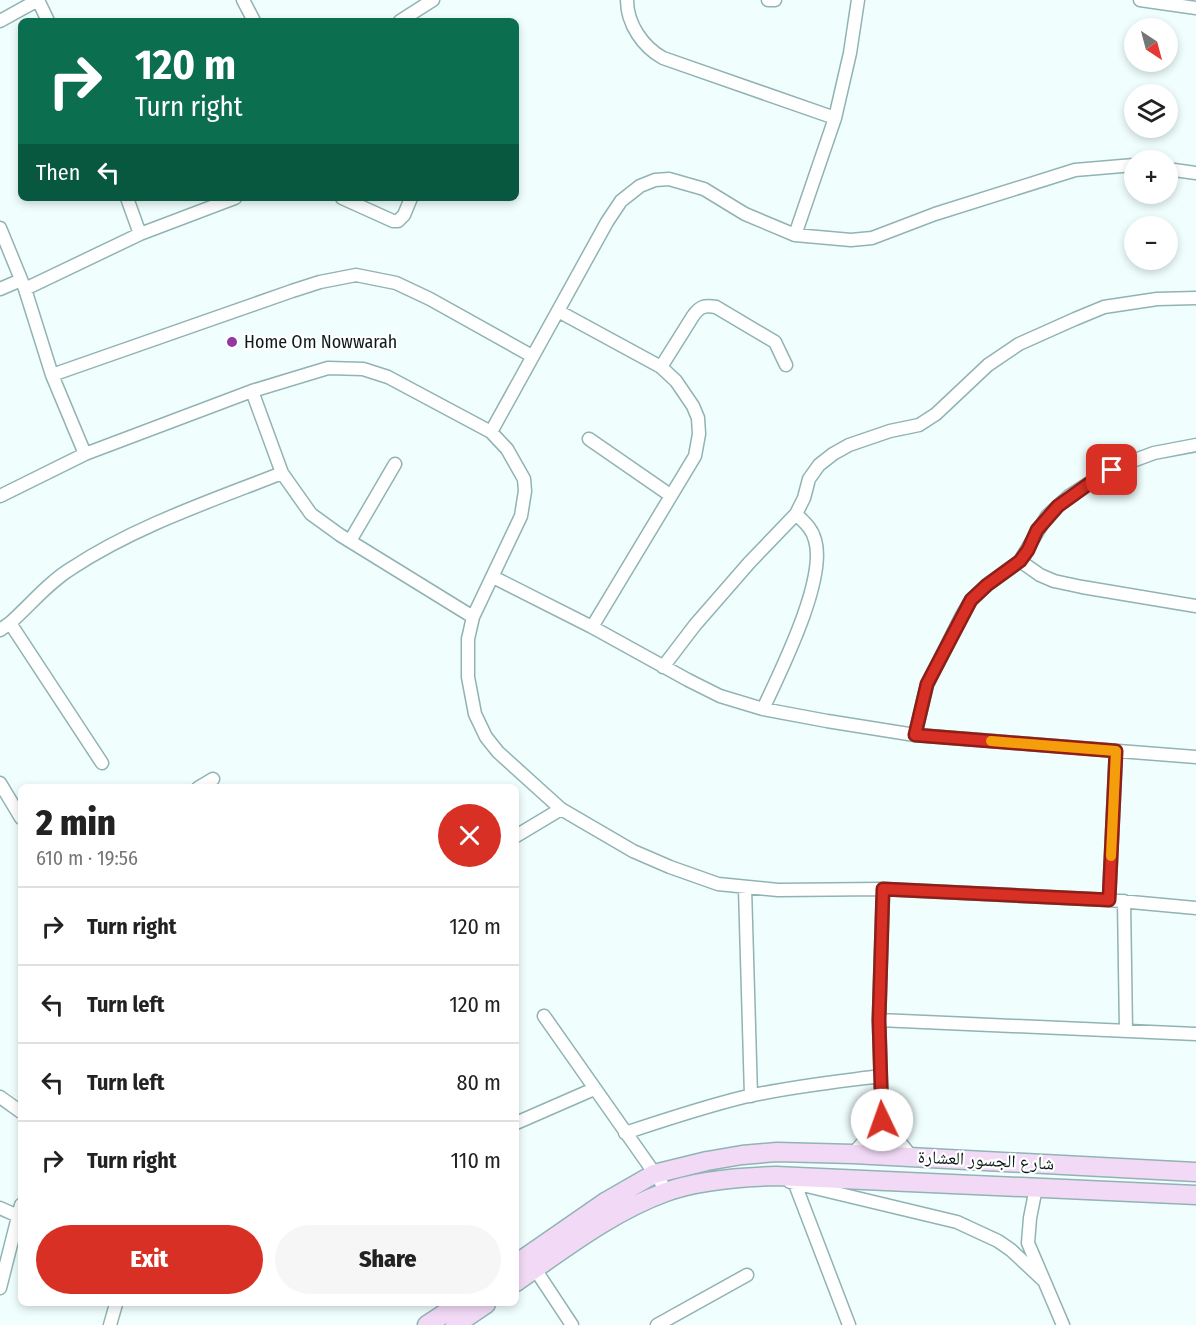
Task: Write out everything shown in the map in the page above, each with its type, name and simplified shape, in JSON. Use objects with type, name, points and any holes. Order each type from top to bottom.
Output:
[{"type":"main road","name":"شارع الجسور العشارة","points":[[519,1262],[607,1201],[654,1174],[742,1155],[777,1152],[911,1156],[1196,1172]]},
{"type":"main road","name":"شارع الجسور العشارة","points":[[519,1280],[613,1217],[667,1191],[717,1181],[776,1176],[1196,1195]]},
{"type":"main road","points":[[428,1325],[445,1314],[478,1306]]},
{"type":"street","points":[[0,21],[38,0],[47,18]]},
{"type":"street","points":[[243,0],[252,18]]},
{"type":"street","points":[[627,0],[629,14],[641,39],[651,51],[663,58],[835,118]]},
{"type":"street","points":[[768,0],[776,0]]},
{"type":"street","points":[[795,235],[835,118],[850,53],[858,0]]},
{"type":"street","points":[[1140,0],[1196,8]]},
{"type":"street","points":[[1168,0],[1196,8]]},
{"type":"street","points":[[406,18],[428,2]]},
{"type":"street","points":[[425,18],[428,2]]},
{"type":"street","points":[[491,432],[607,222],[621,201],[640,186],[655,180],[669,179],[704,189],[745,214],[795,235],[851,240],[872,238],[935,214],[1075,170],[1124,166]]},
{"type":"street","points":[[1178,171],[1196,173]]},
{"type":"street","points":[[128,201],[140,234]]},
{"type":"street","points":[[0,289],[23,284],[140,234],[227,201]]},
{"type":"street","points":[[348,201],[393,222],[398,221],[404,215],[410,201]]},
{"type":"street","points":[[0,228],[23,284],[52,375],[85,454]]},
{"type":"street","points":[[52,375],[292,291],[356,274],[396,283],[430,299],[532,356]]},
{"type":"street","points":[[663,667],[695,625],[748,563],[796,514],[804,498],[809,479],[819,465],[833,454],[849,445],[920,424],[936,414],[988,365],[1019,344],[1104,307],[1157,299],[1196,298]]},
{"type":"street","points":[[661,367],[698,309],[706,305],[716,308],[775,342],[786,365]]},
{"type":"street","points":[[558,311],[661,367],[676,381],[693,406],[699,426],[694,456],[592,627]]},
{"type":"street","points":[[0,496],[85,454],[252,392],[328,368],[363,369],[388,377],[491,432],[507,449],[524,479],[525,491],[520,516],[473,617],[468,639],[468,677],[480,727],[498,752],[561,809],[601,834],[670,867],[718,884],[745,888],[883,889],[1109,900],[1196,908]]},
{"type":"street","points":[[252,392],[282,473],[310,514],[473,617]]},
{"type":"street","points":[[589,439],[670,495]]},
{"type":"street","points":[[915,735],[927,684],[961,616],[971,600],[987,585],[1020,561],[1047,516],[1069,496],[1127,463],[1154,453],[1196,445]]},
{"type":"street","points":[[350,541],[394,464]]},
{"type":"street","points":[[102,764],[5,627],[70,568],[102,550],[136,532],[282,473]]},
{"type":"street","points":[[763,708],[809,601],[817,567],[816,541],[810,528],[796,514]]},
{"type":"street","points":[[1020,561],[1054,581],[1082,588],[1196,606]]},
{"type":"street","points":[[493,577],[720,696],[763,708],[915,735],[1196,757]]},
{"type":"street","points":[[1109,900],[1116,751]]},
{"type":"street","points":[[205,784],[213,779]]},
{"type":"street","points":[[0,783],[18,813]]},
{"type":"street","points":[[519,834],[561,809]]},
{"type":"street","points":[[745,888],[752,1096]]},
{"type":"street","points":[[883,889],[879,1020],[882,1120],[911,1156]]},
{"type":"street","points":[[1124,901],[1126,1031]]},
{"type":"street","points":[[544,1016],[667,1191]]},
{"type":"street","points":[[879,1020],[1196,1034]]},
{"type":"street","points":[[625,1133],[696,1109],[752,1096],[880,1076]]},
{"type":"street","points":[[519,1118],[594,1089]]},
{"type":"street","points":[[0,1097],[18,1110]]},
{"type":"street","points":[[853,1154],[882,1120]]},
{"type":"street","points":[[776,1176],[795,1184],[957,1222],[998,1241],[1042,1279]]},
{"type":"street","points":[[795,1184],[849,1325]]},
{"type":"street","points":[[1036,1188],[1028,1243],[1063,1325]]},
{"type":"street","points":[[0,1208],[18,1210]]},
{"type":"street","points":[[0,1288],[18,1218]]},
{"type":"street","points":[[535,1269],[572,1325]]},
{"type":"street","points":[[657,1325],[747,1275]]},
{"type":"street","points":[[110,1325],[115,1306]]},
{"type":"slow traffic","points":[[991,741],[1116,751],[1111,856]]},
{"type":"place","name":"Home Om Nowwarah","points":[[232,342]]},
{"type":"route","points":[[882,1120],[879,1020],[883,889],[1109,900],[1116,751],[915,735],[927,684],[971,600],[1020,561],[1047,516],[1069,496],[1112,470]]}]
